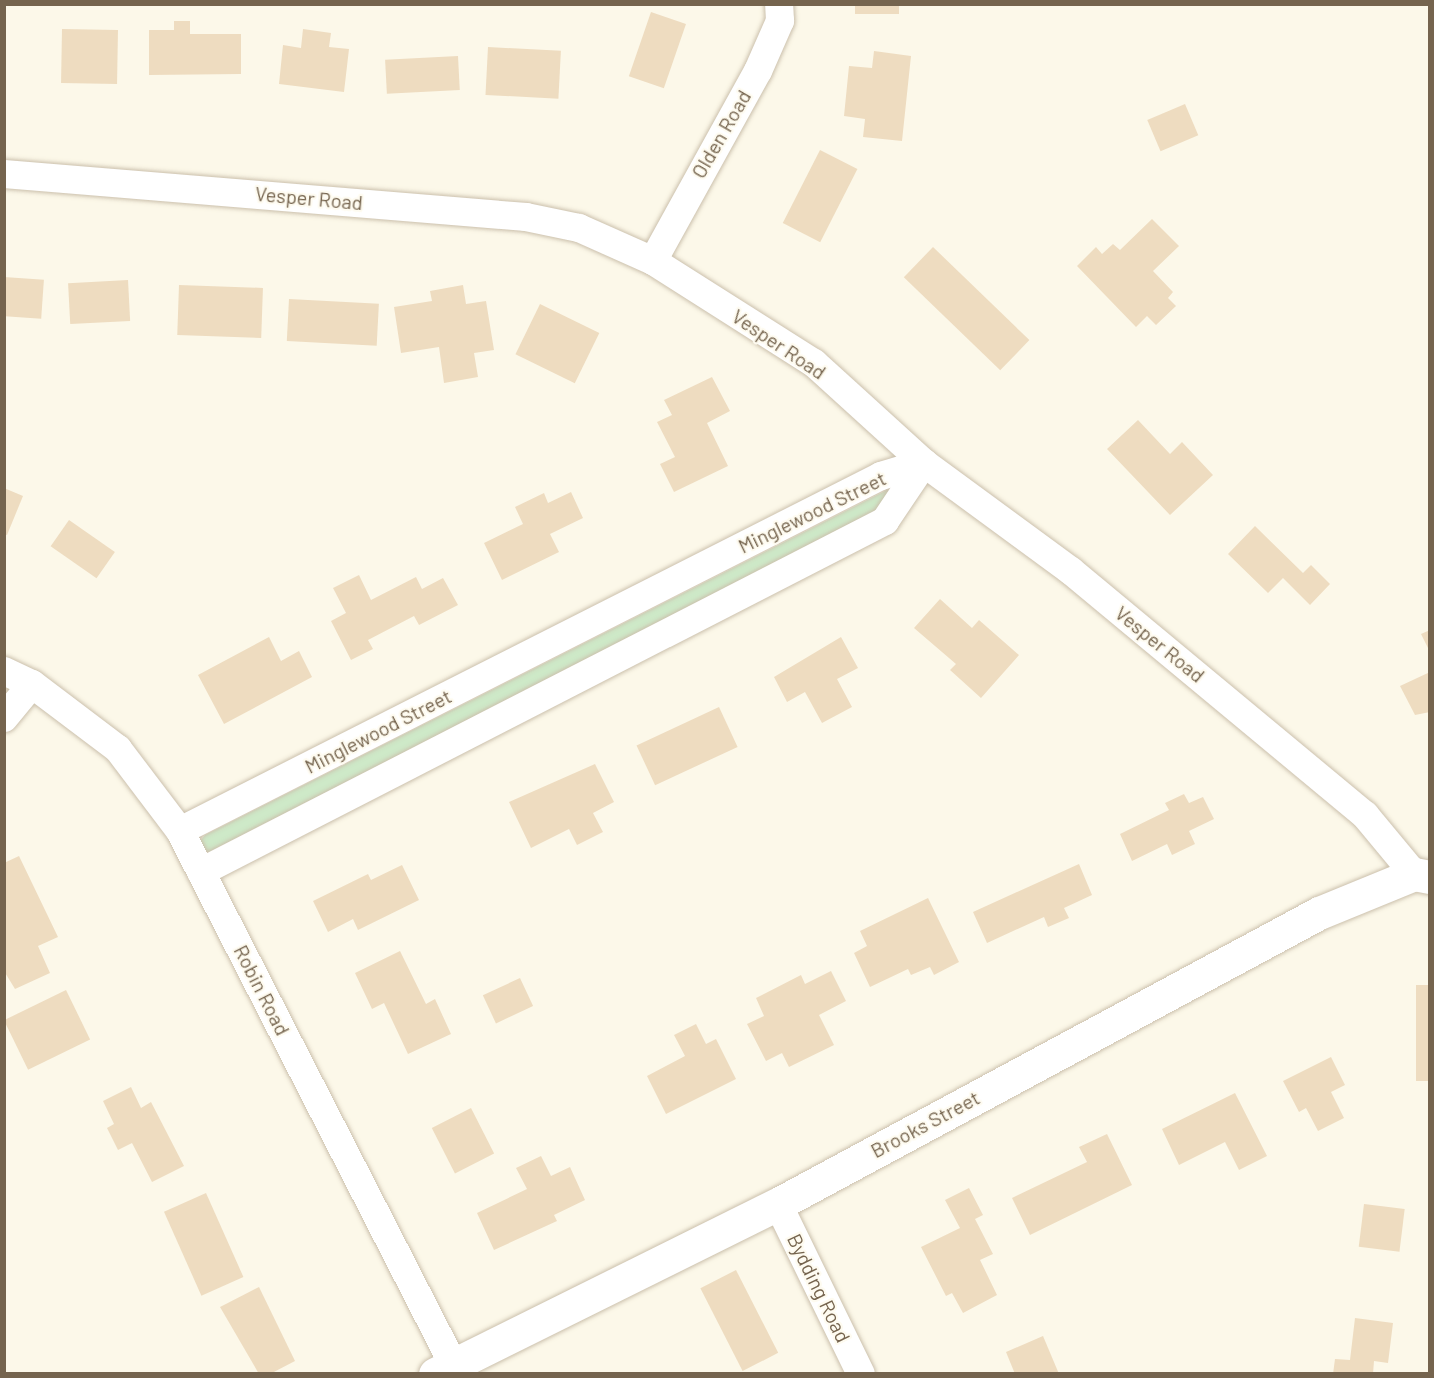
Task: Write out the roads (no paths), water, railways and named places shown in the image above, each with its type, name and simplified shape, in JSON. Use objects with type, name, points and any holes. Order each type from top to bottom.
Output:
[{"type":"street","name":"Olden Road","points":[[653,261],[758,71],[780,21],[779,4]]},
{"type":"street","name":"Vesper Road","points":[[4,174],[526,217],[579,228],[653,261],[814,363],[924,463],[1071,571],[1226,697],[1365,815],[1422,876]]},
{"type":"street","name":"Minglewood Street","points":[[180,831],[881,476],[924,463]]},
{"type":"street","name":"Minglewood Street","points":[[201,872],[885,520],[924,463]]},
{"type":"street","name":"Robin Road","points":[[4,671],[33,684],[118,749],[180,831],[444,1369]]},
{"type":"street","points":[[4,718],[33,684]]},
{"type":"street","name":"Brooks Street","points":[[444,1369],[778,1204],[1319,913],[1422,876]]},
{"type":"street","name":"Bydding Road","points":[[778,1204],[861,1374]]}]
